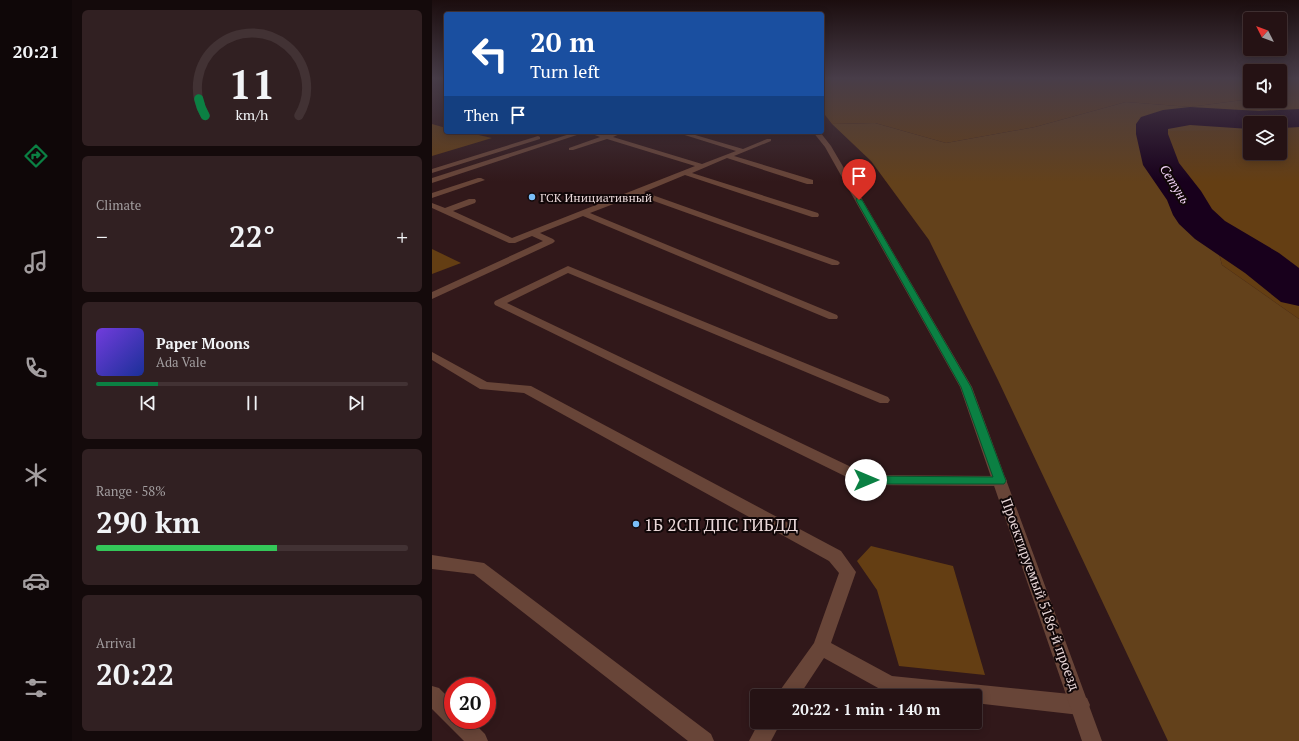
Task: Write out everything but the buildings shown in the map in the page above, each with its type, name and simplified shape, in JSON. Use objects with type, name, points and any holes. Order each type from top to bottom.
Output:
[{"type":"street","points":[[432,181],[577,134]]},
{"type":"street","points":[[596,134],[702,166]]},
{"type":"street","points":[[571,149],[614,134]]},
{"type":"street","points":[[689,134],[742,151]]},
{"type":"street","name":"Проектируемый 5186-й проезд","points":[[818,134],[828,146],[966,387],[1092,741]]},
{"type":"street","points":[[432,171],[542,137]]},
{"type":"street","points":[[432,205],[512,241],[769,140]]},
{"type":"street","points":[[727,156],[810,182]]},
{"type":"street","points":[[685,173],[815,215]]},
{"type":"street","points":[[432,196],[481,180]]},
{"type":"street","points":[[638,192],[835,263]]},
{"type":"street","points":[[445,211],[472,201]]},
{"type":"street","points":[[583,213],[833,317]]},
{"type":"street","points":[[432,296],[550,241],[532,233]]},
{"type":"street","points":[[884,400],[568,269],[499,303],[866,480],[1000,481]]},
{"type":"street","points":[[432,355],[484,386],[527,389],[835,556],[848,572],[821,647],[793,689]]},
{"type":"street","points":[[432,562],[478,568],[704,741]]},
{"type":"street","points":[[821,647],[862,668],[889,685],[1080,705]]},
{"type":"street","points":[[432,695],[444,707]]},
{"type":"street","points":[[466,729],[478,741]]},
{"type":"street","points":[[759,741],[767,729]]},
{"type":"shaded area","points":[[824,114],[1084,114],[1035,127],[946,143],[875,123],[832,124]]},
{"type":"shaded area","points":[[1084,114],[1299,114],[1299,127],[1287,128],[1287,116],[1243,116],[1243,130],[1165,131],[1171,157],[1207,207],[1222,265],[1299,319],[1299,741],[1168,741],[998,380],[929,240],[871,161],[832,124],[875,123],[946,143],[1035,127]]},
{"type":"shaded area","points":[[432,124],[444,127],[444,134],[474,134],[492,138],[432,156]]},
{"type":"shaded area","points":[[1299,127],[1299,319],[1222,265],[1207,207],[1171,157],[1164,130],[1243,130],[1243,160],[1287,160],[1287,128]]},
{"type":"shaded area","points":[[432,249],[461,263],[432,274]]},
{"type":"shaded area","points":[[871,546],[953,566],[985,675],[899,666],[877,590],[857,561]]},
{"type":"waterway","name":"Сетунь","points":[[1299,118],[1247,120],[1190,116],[1176,117],[1152,124],[1152,134],[1161,165],[1187,200],[1194,215],[1210,230],[1262,263],[1299,291]]},
{"type":"place","name":"ГСК Инициативный","points":[[532,197]]},
{"type":"place","name":"1Б 2СП ДПС ГИБДД","points":[[636,524]]},
{"type":"route","points":[[859,200],[966,387],[1000,481],[866,480]]}]
